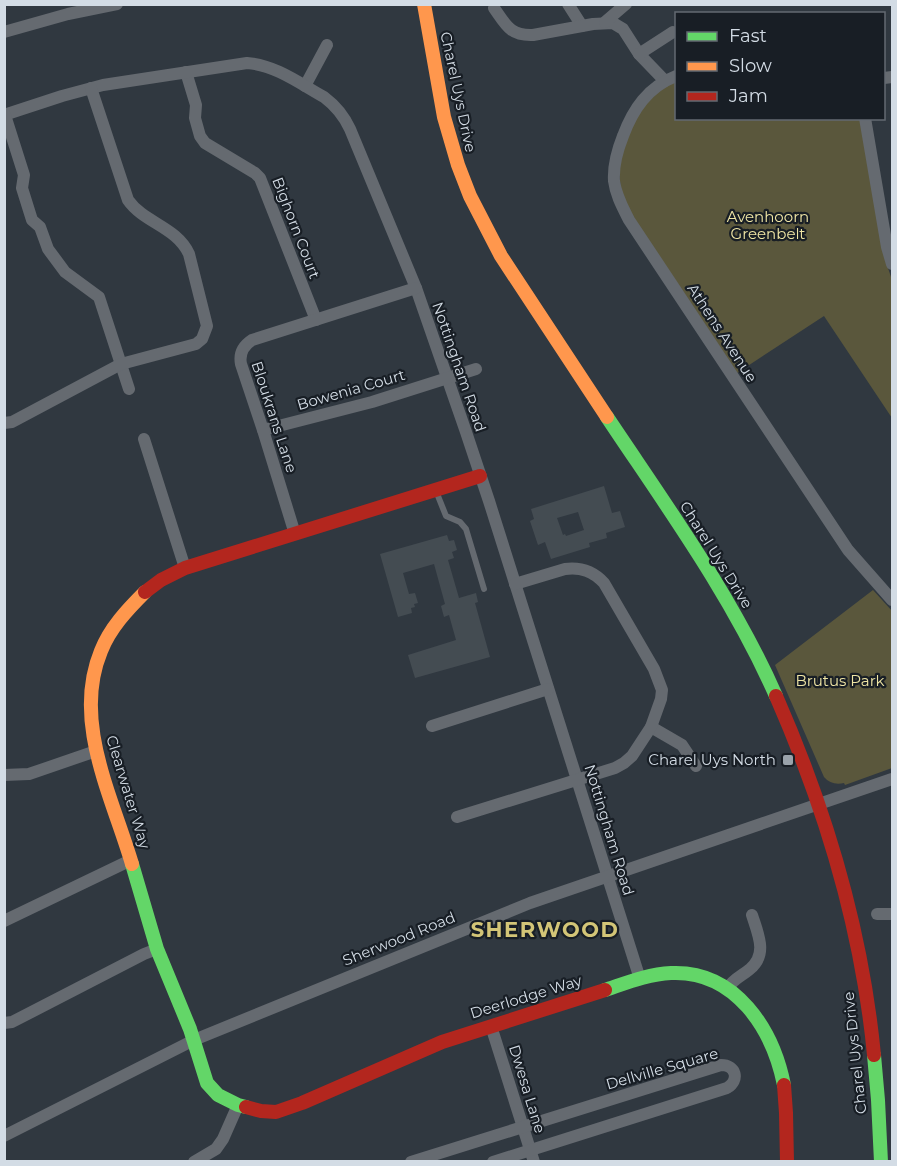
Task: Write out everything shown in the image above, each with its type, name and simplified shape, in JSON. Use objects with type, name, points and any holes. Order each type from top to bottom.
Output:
[{"type":"street","points":[[4,32],[68,14],[117,4]]},
{"type":"street","name":"Charel Uys Drive","points":[[424,4],[448,135],[465,185],[481,220],[501,256],[698,555],[736,618],[772,687],[793,735],[819,804],[845,891],[857,943],[877,1082],[880,1161]]},
{"type":"street","points":[[568,4],[582,26]]},
{"type":"street","points":[[605,22],[626,4]]},
{"type":"street","points":[[494,8],[508,28],[522,35],[605,22],[613,23],[622,29],[639,54],[671,78]]},
{"type":"street","points":[[639,54],[673,32]]},
{"type":"street","points":[[305,86],[327,45]]},
{"type":"street","name":"Nottingham Road","points":[[5,115],[91,88],[237,63],[256,63],[275,69],[331,102],[337,108],[347,122],[416,288],[480,476],[640,979]]},
{"type":"street","name":"Bighorn Court","points":[[186,72],[196,105],[194,117],[201,138],[205,143],[260,178],[316,320]]},
{"type":"street","name":"Athens Avenue","points":[[671,78],[649,93],[631,115],[617,150],[614,171],[614,182],[619,201],[843,542],[892,600]]},
{"type":"street","points":[[4,423],[12,422],[121,364],[196,344],[202,339],[207,326],[186,247],[173,233],[141,213],[128,200],[91,88]]},
{"type":"street","points":[[5,115],[24,176],[22,188],[32,220],[40,227],[48,249],[65,272],[99,297],[129,389]]},
{"type":"street","points":[[865,120],[887,247],[892,264]]},
{"type":"street","name":"Bloukrans Lane","points":[[295,534],[241,364],[240,356],[243,347],[252,340],[416,288]]},
{"type":"street","name":"Bowenia Court","points":[[263,430],[372,402],[476,369]]},
{"type":"street","points":[[144,440],[185,568]]},
{"type":"street","name":"Clearwater Way","points":[[194,1040],[156,949],[131,860],[96,751],[90,699],[93,676],[101,650],[119,620],[135,601],[161,580],[185,568],[480,476]]},
{"type":"street","points":[[457,817],[615,768],[624,763],[632,756],[651,727],[661,699],[662,690],[654,669],[604,583],[593,573],[572,568],[515,584]]},
{"type":"street","points":[[432,726],[548,689]]},
{"type":"street","points":[[651,727],[682,745],[696,766]]},
{"type":"street","points":[[4,775],[29,774],[96,751]]},
{"type":"street","name":"Sherwood Road","points":[[4,1136],[194,1040],[530,903],[892,778]]},
{"type":"street","points":[[4,921],[131,860]]},
{"type":"street","points":[[877,914],[892,914]]},
{"type":"street","points":[[728,988],[731,982],[751,969],[759,958],[760,941],[752,915]]},
{"type":"street","points":[[4,1023],[12,1022],[156,949]]},
{"type":"street","name":"Deerlodge Way","points":[[194,1040],[207,1083],[218,1095],[238,1105],[276,1112],[302,1103],[424,1048],[640,979],[664,974],[688,974],[711,980],[728,988],[755,1014],[765,1032],[778,1058],[784,1085],[787,1161]]},
{"type":"street","name":"Dwesa Lane","points":[[491,1026],[532,1156]]},
{"type":"street","name":"Dellville Square","points":[[411,1161],[721,1065],[730,1067],[734,1073],[733,1083],[727,1088],[532,1156],[493,1161]]},
{"type":"street","points":[[194,1161],[216,1149],[238,1105]]},
{"type":"lane","points":[[436,490],[446,516],[460,522],[466,529],[483,589]]},
{"type":"green space","name":"Avenhoorn Greenbelt","points":[[675,82],[675,120],[860,120],[886,262],[892,280],[892,418],[824,316],[737,373],[630,212],[621,189],[621,160],[627,138],[643,107],[662,88]]},
{"type":"green space","name":"Brutus Park","points":[[873,590],[892,611],[892,768],[845,785],[844,783],[835,784],[824,777],[775,665]]},
{"type":"building","points":[[604,486],[612,513],[620,511],[625,527],[606,533],[607,538],[589,543],[590,547],[551,559],[545,542],[538,545],[530,521],[534,519],[531,509]],"holes":[[[578,512],[584,530],[563,535],[557,518]]]},
{"type":"building","points":[[447,535],[449,541],[454,540],[457,550],[452,552],[454,558],[448,560],[459,598],[476,593],[478,602],[475,603],[490,657],[415,678],[408,655],[456,640],[449,615],[444,617],[441,606],[445,604],[434,564],[403,573],[409,594],[415,593],[418,603],[411,608],[412,613],[398,617],[380,554]]},
{"type":"traffic: fast","points":[[607,417],[719,588],[759,659],[776,696]]},
{"type":"traffic: fast","points":[[132,864],[157,949],[190,1029],[207,1083],[218,1095],[246,1107]]},
{"type":"traffic: fast","points":[[605,990],[646,977],[671,973],[694,975],[715,982],[748,1007],[761,1025],[779,1064],[784,1085]]},
{"type":"traffic: fast","points":[[874,1055],[881,1162]]},
{"type":"traffic: slow","points":[[424,4],[444,117],[470,196],[501,256],[607,417]]},
{"type":"traffic: slow","points":[[132,864],[98,758],[91,704],[93,677],[101,651],[120,620],[145,592]]},
{"type":"traffic: jam","points":[[145,592],[161,580],[185,568],[480,476]]},
{"type":"traffic: jam","points":[[776,696],[811,783],[839,871],[861,962],[874,1055]]},
{"type":"traffic: jam","points":[[246,1107],[276,1112],[302,1103],[442,1042],[605,990]]},
{"type":"traffic: jam","points":[[784,1085],[787,1162]]},
{"type":"place","name":"Charel Uys North","points":[[788,760]]},
{"type":"district","name":"SHERWOOD","points":[[545,930]]}]
